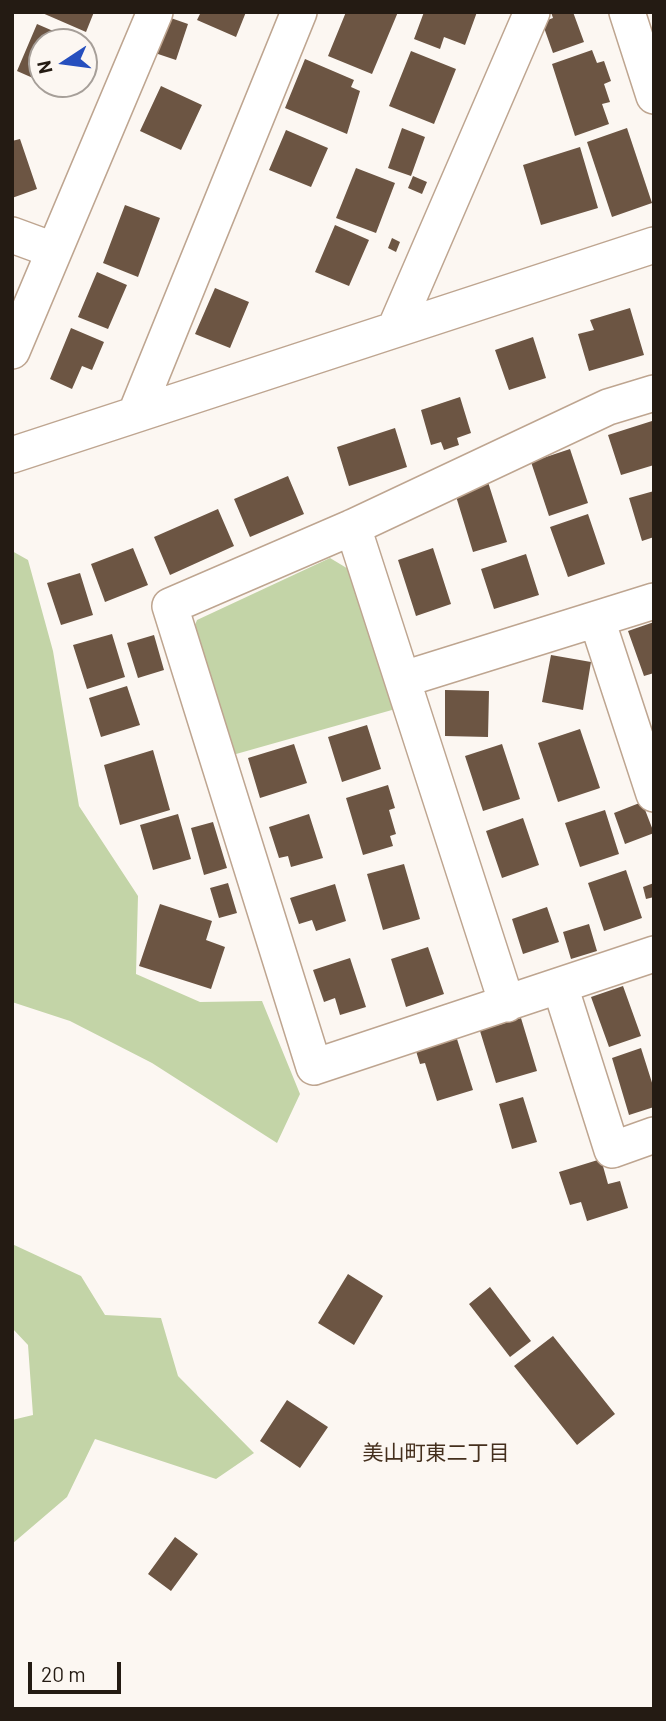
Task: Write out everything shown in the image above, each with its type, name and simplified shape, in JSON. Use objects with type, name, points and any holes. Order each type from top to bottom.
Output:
[{"type":"street","points":[[12,351],[155,12]]},
{"type":"street","points":[[136,413],[299,12]]},
{"type":"street","points":[[395,329],[532,12]]},
{"type":"street","points":[[627,12],[654,96]]},
{"type":"street","points":[[12,235],[53,250]]},
{"type":"street","points":[[12,455],[654,245]]},
{"type":"street","points":[[654,393],[608,407],[353,527],[170,606],[314,1067],[654,954]]},
{"type":"street","points":[[353,527],[507,1004]]},
{"type":"street","points":[[404,679],[654,601]]},
{"type":"street","points":[[597,620],[654,794]]},
{"type":"street","points":[[560,986],[612,1150],[654,1135]]},
{"type":"green space","points":[[12,551],[28,560],[53,651],[79,806],[138,896],[136,974],[200,1002],[262,1001],[300,1094],[277,1143],[152,1063],[70,1021],[12,1002]]},
{"type":"green space","points":[[330,558],[350,570],[399,708],[229,756],[189,640],[197,620]]},
{"type":"green space","points":[[12,1244],[81,1276],[105,1315],[161,1318],[178,1376],[254,1453],[216,1479],[95,1439],[67,1497],[12,1544],[12,1420],[33,1415],[28,1345],[12,1328]]},
{"type":"building","points":[[40,12],[94,12],[88,28],[77,28]]},
{"type":"building","points":[[201,12],[246,12],[236,37],[197,20]]},
{"type":"building","points":[[346,12],[398,12],[372,74],[328,56]]},
{"type":"building","points":[[424,12],[477,12],[465,45],[444,37],[440,49],[414,39]]},
{"type":"building","points":[[551,12],[573,12],[584,42],[553,53],[542,22],[553,18]]},
{"type":"building","points":[[168,17],[188,24],[176,60],[155,53]]},
{"type":"building","points":[[28,45],[28,76],[17,71]]},
{"type":"building","points":[[592,50],[597,63],[604,61],[611,81],[604,84],[610,102],[602,104],[609,124],[575,136],[552,64]]},
{"type":"building","points":[[411,51],[456,69],[434,124],[389,106]]},
{"type":"building","points":[[305,59],[354,80],[351,87],[360,91],[347,134],[285,108]]},
{"type":"building","points":[[161,86],[202,105],[181,150],[140,131]]},
{"type":"building","points":[[402,128],[425,137],[411,176],[388,168]]},
{"type":"building","points":[[627,128],[652,203],[612,217],[587,142]]},
{"type":"building","points":[[286,130],[328,148],[311,187],[269,170]]},
{"type":"building","points":[[20,139],[37,189],[12,198],[12,141]]},
{"type":"building","points":[[580,147],[598,208],[541,225],[523,165]]},
{"type":"building","points":[[356,168],[395,183],[376,233],[336,218]]},
{"type":"building","points":[[413,176],[427,182],[422,194],[408,188]]},
{"type":"building","points":[[125,205],[160,218],[138,277],[103,263]]},
{"type":"building","points":[[335,225],[369,240],[349,286],[315,272]]},
{"type":"building","points":[[392,238],[400,242],[396,252],[388,248]]},
{"type":"building","points":[[97,272],[127,285],[108,329],[78,317]]},
{"type":"building","points":[[215,288],[249,302],[230,348],[195,334]]},
{"type":"building","points":[[630,308],[644,355],[589,371],[578,334],[594,330],[590,320]]},
{"type":"building","points":[[71,328],[104,342],[92,370],[82,366],[72,389],[50,379]]},
{"type":"building","points":[[533,337],[546,378],[509,390],[495,350]]},
{"type":"building","points":[[460,397],[471,433],[457,438],[459,445],[444,450],[441,442],[431,445],[421,410]]},
{"type":"building","points":[[652,421],[654,465],[621,475],[608,435]]},
{"type":"building","points":[[395,428],[407,467],[349,486],[337,447]]},
{"type":"building","points":[[570,449],[588,503],[549,516],[531,462]]},
{"type":"building","points":[[288,476],[304,514],[250,537],[234,499]]},
{"type":"building","points":[[488,482],[507,542],[473,552],[455,493]]},
{"type":"building","points":[[654,491],[654,537],[642,541],[629,498]]},
{"type":"building","points":[[218,509],[234,546],[170,575],[154,537]]},
{"type":"building","points":[[588,514],[605,564],[568,577],[550,527]]},
{"type":"building","points":[[133,548],[148,585],[105,602],[91,564]]},
{"type":"building","points":[[433,548],[451,604],[416,616],[398,560]]},
{"type":"building","points":[[526,554],[539,595],[494,609],[481,569]]},
{"type":"building","points":[[80,573],[93,615],[61,625],[47,583]]},
{"type":"building","points":[[654,622],[654,673],[644,676],[628,631]]},
{"type":"building","points":[[112,634],[125,677],[87,689],[73,645]]},
{"type":"building","points":[[154,635],[164,670],[138,678],[127,643]]},
{"type":"building","points":[[551,655],[591,662],[583,710],[542,702]]},
{"type":"building","points":[[127,686],[140,725],[101,737],[89,698]]},
{"type":"building","points":[[445,690],[489,691],[488,737],[445,736]]},
{"type":"building","points":[[367,725],[381,769],[342,782],[328,737]]},
{"type":"building","points":[[580,729],[600,788],[558,802],[538,743]]},
{"type":"building","points":[[294,744],[307,783],[260,798],[248,758]]},
{"type":"building","points":[[502,744],[520,799],[483,811],[465,756]]},
{"type":"building","points":[[153,750],[170,810],[120,825],[104,765]]},
{"type":"building","points":[[388,785],[395,808],[389,810],[396,834],[390,836],[393,846],[363,855],[346,798]]},
{"type":"building","points":[[642,802],[654,833],[625,844],[614,813]]},
{"type":"building","points":[[605,810],[619,854],[580,867],[565,823]]},
{"type":"building","points":[[178,814],[191,859],[153,870],[140,825]]},
{"type":"building","points":[[309,814],[323,858],[291,867],[288,856],[279,858],[269,827]]},
{"type":"building","points":[[523,818],[539,865],[502,878],[486,831]]},
{"type":"building","points":[[213,822],[227,868],[204,875],[191,828]]},
{"type":"building","points":[[404,864],[420,919],[383,930],[367,874]]},
{"type":"building","points":[[626,870],[642,918],[604,931],[588,883]]},
{"type":"building","points":[[228,883],[237,913],[219,918],[210,888]]},
{"type":"building","points":[[654,883],[654,897],[646,899],[643,887]]},
{"type":"building","points":[[335,884],[346,921],[316,931],[312,920],[299,924],[290,898]]},
{"type":"building","points":[[160,904],[212,921],[206,940],[225,947],[211,989],[139,966]]},
{"type":"building","points":[[547,907],[559,942],[523,954],[512,919]]},
{"type":"building","points":[[589,924],[597,951],[571,959],[563,932]]},
{"type":"building","points":[[428,947],[444,994],[406,1007],[391,959]]},
{"type":"building","points":[[350,958],[366,1007],[340,1015],[335,998],[324,1002],[313,970]]},
{"type":"building","points":[[623,986],[641,1036],[609,1047],[591,997]]},
{"type":"building","points":[[521,1018],[537,1071],[496,1083],[480,1031]]},
{"type":"building","points":[[457,1039],[473,1090],[437,1101],[425,1063],[420,1064],[416,1051]]},
{"type":"building","points":[[641,1048],[654,1089],[654,1107],[629,1115],[612,1058]]},
{"type":"building","points":[[523,1097],[537,1142],[512,1149],[499,1104]]},
{"type":"building","points":[[601,1159],[608,1184],[620,1181],[628,1208],[587,1221],[581,1202],[570,1205],[559,1172]]},
{"type":"building","points":[[348,1274],[383,1296],[354,1345],[318,1323]]},
{"type":"building","points":[[490,1287],[531,1341],[510,1357],[469,1304]]},
{"type":"building","points":[[553,1336],[615,1414],[577,1445],[514,1366]]},
{"type":"building","points":[[287,1400],[328,1427],[300,1468],[260,1441]]},
{"type":"building","points":[[175,1537],[198,1554],[171,1591],[148,1574]]},
{"type":"district","name":"美山町東二丁目","points":[[436,1453]]}]
